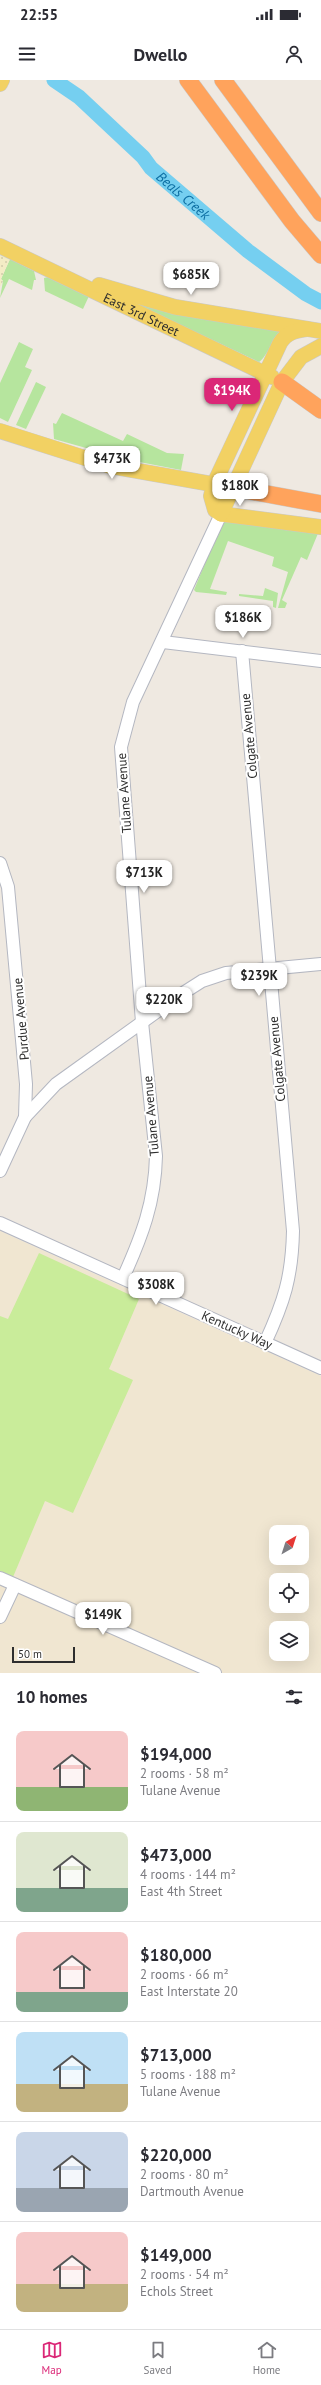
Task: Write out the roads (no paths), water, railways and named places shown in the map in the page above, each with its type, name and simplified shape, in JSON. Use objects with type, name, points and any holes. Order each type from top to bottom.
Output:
[{"type":"highway","points":[[188,80],[292,221],[321,255]]},
{"type":"highway","points":[[222,80],[321,213]]},
{"type":"highway","points":[[282,382],[321,410]]},
{"type":"highway","points":[[234,488],[321,504]]},
{"type":"main road","points":[[0,84],[2,80]]},
{"type":"main road","name":"East 3rd Street","points":[[0,246],[282,382]]},
{"type":"main road","points":[[60,274],[175,307],[314,330]]},
{"type":"main road","points":[[314,330],[292,332],[284,337],[264,373],[214,484],[211,496],[215,510],[221,514],[321,527]]},
{"type":"main road","name":"Tulane Avenue","points":[[221,514],[282,382],[301,357],[321,346]]},
{"type":"main road","points":[[0,432],[110,466],[234,488]]},
{"type":"street","name":"Tulane Avenue","points":[[123,1278],[149,1216],[155,1175],[156,1156],[142,1022],[121,747],[133,702],[163,642],[221,514]]},
{"type":"street","points":[[163,642],[321,660]]},
{"type":"street","name":"Colgate Avenue","points":[[242,651],[268,968],[293,1231],[292,1262],[287,1288],[279,1312],[265,1343]]},
{"type":"street","name":"Purdue Avenue","points":[[0,863],[8,887],[14,939],[26,1084],[25,1117],[0,1171]]},
{"type":"street","points":[[25,1117],[56,1084],[202,981],[226,973],[321,964]]},
{"type":"street","name":"Kentucky Way","points":[[0,1224],[321,1368]]},
{"type":"street","points":[[0,1578],[215,1673]]},
{"type":"street","points":[[0,1617],[15,1584]]},
{"type":"waterway","name":"Beals Creek","points":[[54,80],[79,97],[143,157],[151,168],[248,251],[306,294],[321,302]]}]
